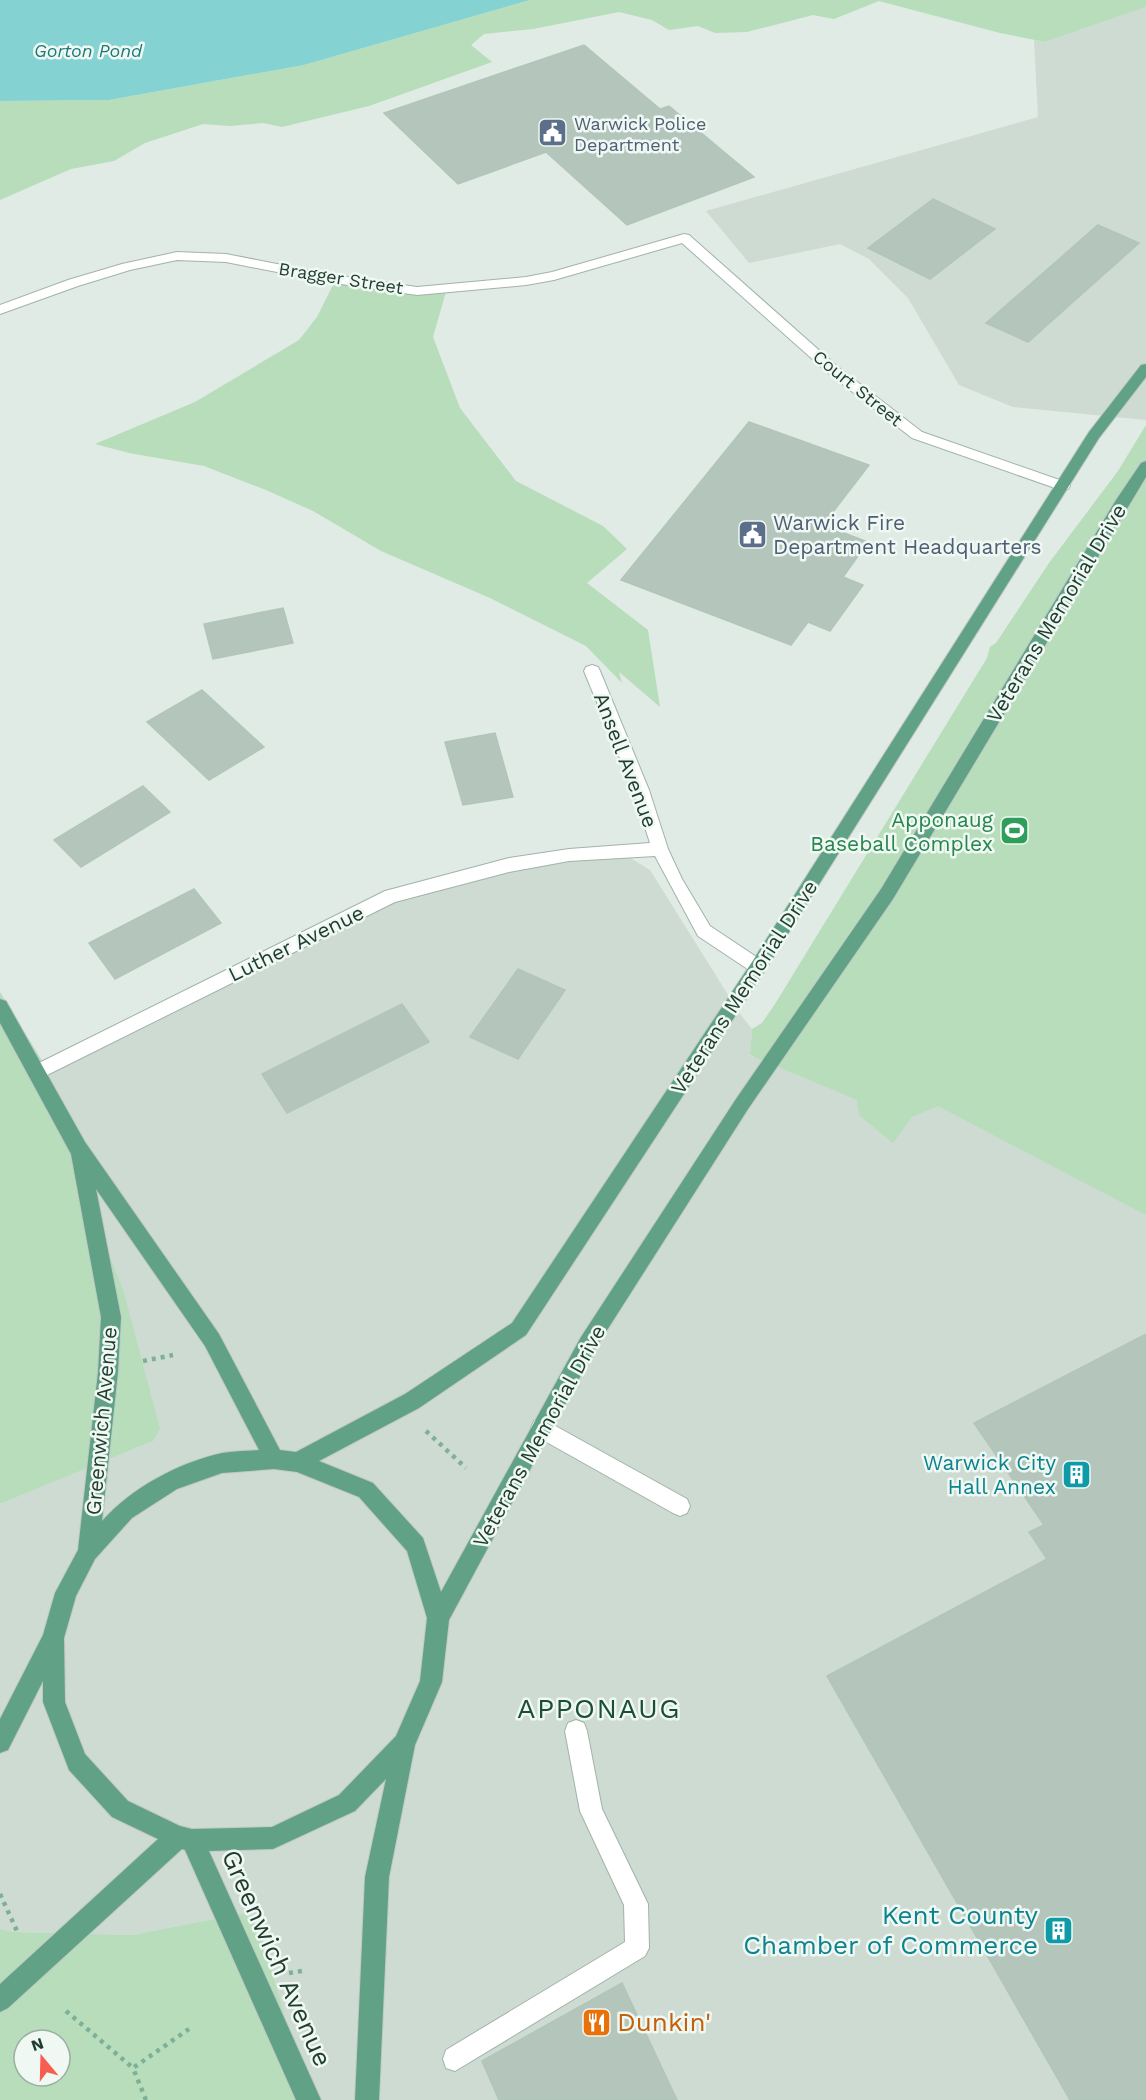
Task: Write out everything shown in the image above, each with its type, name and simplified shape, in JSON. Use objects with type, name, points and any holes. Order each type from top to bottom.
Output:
[{"type":"main road","name":"Veterans Memorial Drive","points":[[297,1462],[412,1401],[519,1329],[758,967],[1094,435],[1146,368]]},
{"type":"main road","name":"Veterans Memorial Drive","points":[[438,1618],[588,1343],[735,1114],[887,894],[1121,503],[1146,466]]},
{"type":"main road","name":"Greenwich Avenue","points":[[0,1006],[78,1148],[212,1340],[274,1458]]},
{"type":"main road","name":"Greenwich Avenue","points":[[78,1148],[111,1317],[108,1372],[88,1552]]},
{"type":"main road","points":[[0,1742],[53,1638],[66,1593],[88,1552],[125,1511],[171,1481],[222,1463],[274,1458],[297,1462],[366,1490],[416,1545],[438,1618],[431,1682],[404,1744],[347,1803],[273,1838],[185,1839],[120,1809],[77,1762],[54,1702],[53,1638]]},
{"type":"main road","name":"Greenwich Avenue","points":[[368,2100],[377,1877],[404,1744]]},
{"type":"main road","name":"Greenwich Avenue","points":[[185,1839],[309,2100]]},
{"type":"main road","points":[[0,2000],[185,1839]]},
{"type":"street","name":"Bragger Street","points":[[0,310],[73,283],[127,267],[177,256],[226,258],[328,278],[417,291],[526,281],[554,276],[684,238]]},
{"type":"street","name":"Court Street","points":[[684,238],[833,370],[917,435],[1063,486]]},
{"type":"street","name":"Ansell Avenue","points":[[592,670],[641,790],[660,849],[675,880],[705,931],[758,967]]},
{"type":"street","name":"Luther Avenue","points":[[37,1072],[391,896],[508,865],[569,855],[660,849]]},
{"type":"street","points":[[541,1428],[680,1506]]},
{"type":"street","points":[[455,2059],[636,1948],[636,1904],[591,1811],[576,1731]]},
{"type":"path","points":[[143,1361],[173,1355]]},
{"type":"path","points":[[424,1428],[466,1468]]},
{"type":"path","points":[[0,1894],[17,1931]]},
{"type":"path","points":[[66,2011],[133,2068],[146,2100]]},
{"type":"path","points":[[133,2068],[189,2029]]},
{"type":"shaded area","points":[[1146,7],[1146,420],[1013,407],[959,385],[908,298],[869,259],[840,244],[749,263],[706,211],[1038,117],[1034,40],[1045,42]]},
{"type":"shaded area","points":[[627,856],[650,870],[740,1014],[752,1029],[750,1056],[956,1098],[1146,1204],[1146,2100],[310,2100],[260,1931],[245,1913],[132,1935],[14,1932],[0,1929],[0,1504],[153,1441],[44,1064],[393,890],[520,859]]},
{"type":"green space","points":[[530,0],[1146,0],[1146,7],[1045,42],[1000,33],[879,1],[834,19],[813,15],[747,32],[715,33],[698,26],[669,30],[652,20],[619,12],[533,29],[484,34],[471,45],[492,62],[369,106],[282,127],[263,123],[230,126],[203,124],[145,143],[114,161],[71,169],[0,200],[0,101],[109,100],[304,65]]},
{"type":"green space","points":[[336,279],[411,288],[447,288],[433,337],[460,408],[516,481],[603,526],[627,549],[587,583],[648,630],[660,707],[619,672],[622,683],[586,646],[490,598],[381,551],[313,511],[204,466],[129,453],[95,444],[195,402],[299,340],[317,317]]},
{"type":"green space","name":"Apponaug Baseball Complex","points":[[1146,425],[1146,1215],[938,1106],[912,1117],[893,1143],[859,1115],[857,1100],[750,1055],[752,1029],[762,1023],[775,1004],[987,658],[990,647],[996,643],[1049,563],[1118,471]]},
{"type":"green space","points":[[0,992],[44,1064],[59,1124],[124,1293],[160,1429],[153,1441],[0,1504]]},
{"type":"green space","points":[[245,1913],[260,1931],[310,2100],[0,2100],[0,1929],[14,1932],[132,1935]]},
{"type":"water","name":"Gorton Pond","points":[[0,0],[530,0],[304,65],[109,100],[0,101]]},
{"type":"building","name":"Warwick Police Department","points":[[584,45],[660,109],[669,106],[754,177],[627,225],[546,152],[458,184],[384,113]]},
{"type":"building","points":[[933,199],[995,229],[930,279],[868,248]]},
{"type":"building","points":[[1098,225],[1139,243],[1028,342],[986,323]]},
{"type":"building","name":"Warwick Fire Department Headquarters","points":[[749,422],[869,465],[823,525],[868,542],[843,577],[863,585],[830,631],[808,622],[791,645],[621,580]]},
{"type":"building","points":[[283,608],[293,643],[213,659],[204,624]]},
{"type":"building","points":[[202,690],[264,747],[209,780],[147,722]]},
{"type":"building","points":[[495,733],[513,797],[463,805],[445,742]]},
{"type":"building","points":[[143,786],[170,812],[81,867],[54,840]]},
{"type":"building","points":[[194,889],[221,923],[115,979],[89,943]]},
{"type":"building","points":[[518,969],[565,990],[518,1059],[470,1037]]},
{"type":"building","points":[[402,1004],[429,1042],[287,1113],[262,1074]]},
{"type":"building","name":"Kent County Chamber of Commerce","points":[[1146,1334],[1146,2100],[1070,2100],[827,1676],[1047,1559],[1029,1532],[1044,1525],[974,1423]]},
{"type":"building","name":"Dunkin'","points":[[622,1983],[677,2100],[499,2100],[482,2061]]},
{"type":"place","name":"Warwick Police Department","points":[[553,133]]},
{"type":"place","name":"Warwick Fire Department Headquarters","points":[[752,534]]},
{"type":"place","name":"Apponaug Baseball Complex","points":[[1014,831]]},
{"type":"place","name":"Warwick City Hall Annex","points":[[1077,1474]]},
{"type":"place","name":"Kent County Chamber of Commerce","points":[[1059,1930]]},
{"type":"place","name":"Dunkin'","points":[[596,2022]]},
{"type":"district","name":"APPONAUG","points":[[599,1708]]}]
